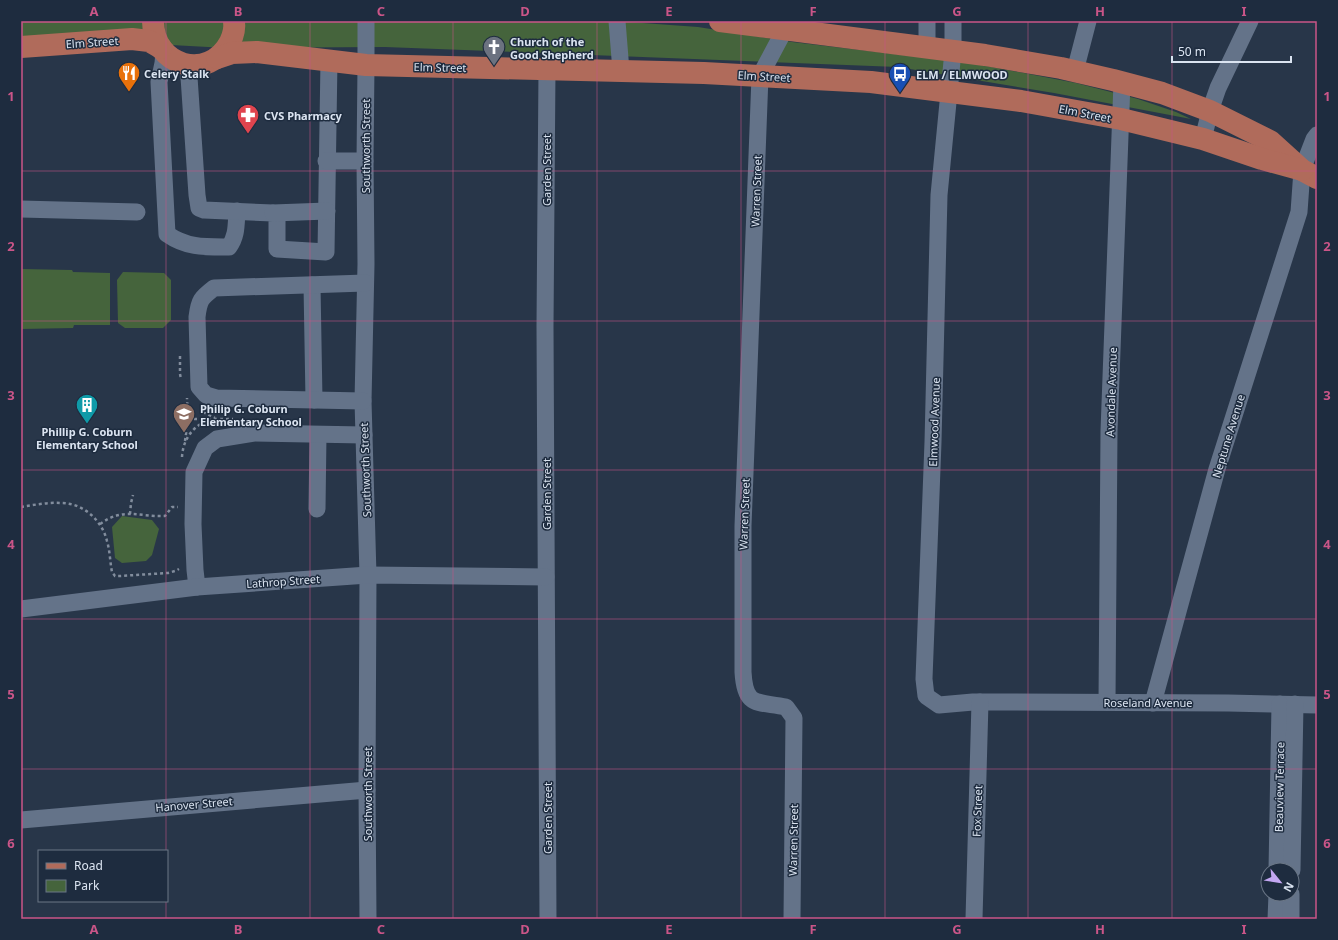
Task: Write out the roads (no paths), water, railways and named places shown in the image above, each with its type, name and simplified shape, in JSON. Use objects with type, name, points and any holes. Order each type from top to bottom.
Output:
[{"type":"main road","points":[[153,21],[153,32],[158,44],[163,50]]},
{"type":"main road","points":[[217,58],[227,48],[233,36],[234,21]]},
{"type":"main road","points":[[720,21],[822,27],[927,47],[985,55],[1075,71],[1122,82],[1162,93],[1210,111],[1270,141],[1310,174]]},
{"type":"main road","name":"Elm Street","points":[[28,46],[132,39],[149,41],[163,50],[166,55],[178,62],[192,65],[205,63],[232,53],[257,52],[366,65],[704,73],[871,82],[1028,102],[1121,119],[1203,139],[1310,174]]},
{"type":"street","name":"Southworth Street","points":[[366,21],[363,401],[368,575],[368,919]]},
{"type":"street","points":[[618,21],[622,71]]},
{"type":"street","points":[[927,21],[927,47]]},
{"type":"street","points":[[948,91],[953,51],[953,21]]},
{"type":"street","points":[[1075,71],[1088,21]]},
{"type":"street","points":[[1203,139],[1218,88],[1250,21]]},
{"type":"street","points":[[760,76],[785,25]]},
{"type":"street","points":[[163,50],[159,82],[167,234],[176,240],[199,247],[229,247],[233,242],[236,233],[237,211]]},
{"type":"street","points":[[273,213],[277,218],[277,249],[326,252],[326,161],[329,60]]},
{"type":"street","points":[[192,65],[189,77],[199,208],[204,210],[273,213],[326,211]]},
{"type":"street","name":"Garden Street","points":[[547,69],[545,326],[548,919]]},
{"type":"street","name":"Warren Street","points":[[760,76],[743,526],[742,672],[745,691],[750,698],[758,703],[786,707],[794,718],[792,919]]},
{"type":"street","name":"Avondale Avenue","points":[[1106,702],[1109,431],[1122,82]]},
{"type":"street","name":"Elmwood Avenue","points":[[948,91],[939,195],[933,442],[924,679],[926,696],[939,704],[980,702]]},
{"type":"street","name":"Neptune Avenue","points":[[1153,702],[1217,469],[1299,212],[1310,174],[1314,139],[1317,136]]},
{"type":"street","points":[[326,161],[365,161]]},
{"type":"street","points":[[21,209],[137,212]]},
{"type":"street","points":[[363,401],[216,398],[206,395],[199,387],[197,317],[198,305],[203,297],[214,288],[365,283]]},
{"type":"street","points":[[312,285],[314,400]]},
{"type":"street","points":[[197,587],[193,524],[194,472],[205,448],[217,439],[254,433],[364,435]]},
{"type":"street","points":[[317,509],[318,435]]},
{"type":"street","name":"Lathrop Street","points":[[21,609],[197,587],[368,575],[546,577]]},
{"type":"street","name":"Roseland Avenue","points":[[980,702],[1153,702],[1317,705]]},
{"type":"street","name":"Fox Street","points":[[974,919],[980,702]]},
{"type":"street","name":"Beauview Terrace","points":[[1278,862],[1288,704]]},
{"type":"street","name":"Beauview Terrace","points":[[1288,704],[1292,862]]},
{"type":"street","name":"Hanover Street","points":[[21,820],[367,790]]},
{"type":"street","points":[[1276,919],[1282,902]]},
{"type":"street","points":[[1286,902],[1291,919]]},
{"type":"place","name":"Church of the Good Shepherd","points":[[494,66]]},
{"type":"place","name":"Celery Stalk","points":[[129,92]]},
{"type":"place","name":"ELM / ELMWOOD","points":[[900,94]]},
{"type":"place","name":"CVS Pharmacy","points":[[248,134]]},
{"type":"place","name":"Phillip G. Coburn Elementary School","points":[[87,424]]},
{"type":"place","name":"Philip G. Coburn Elementary School","points":[[184,434]]}]
